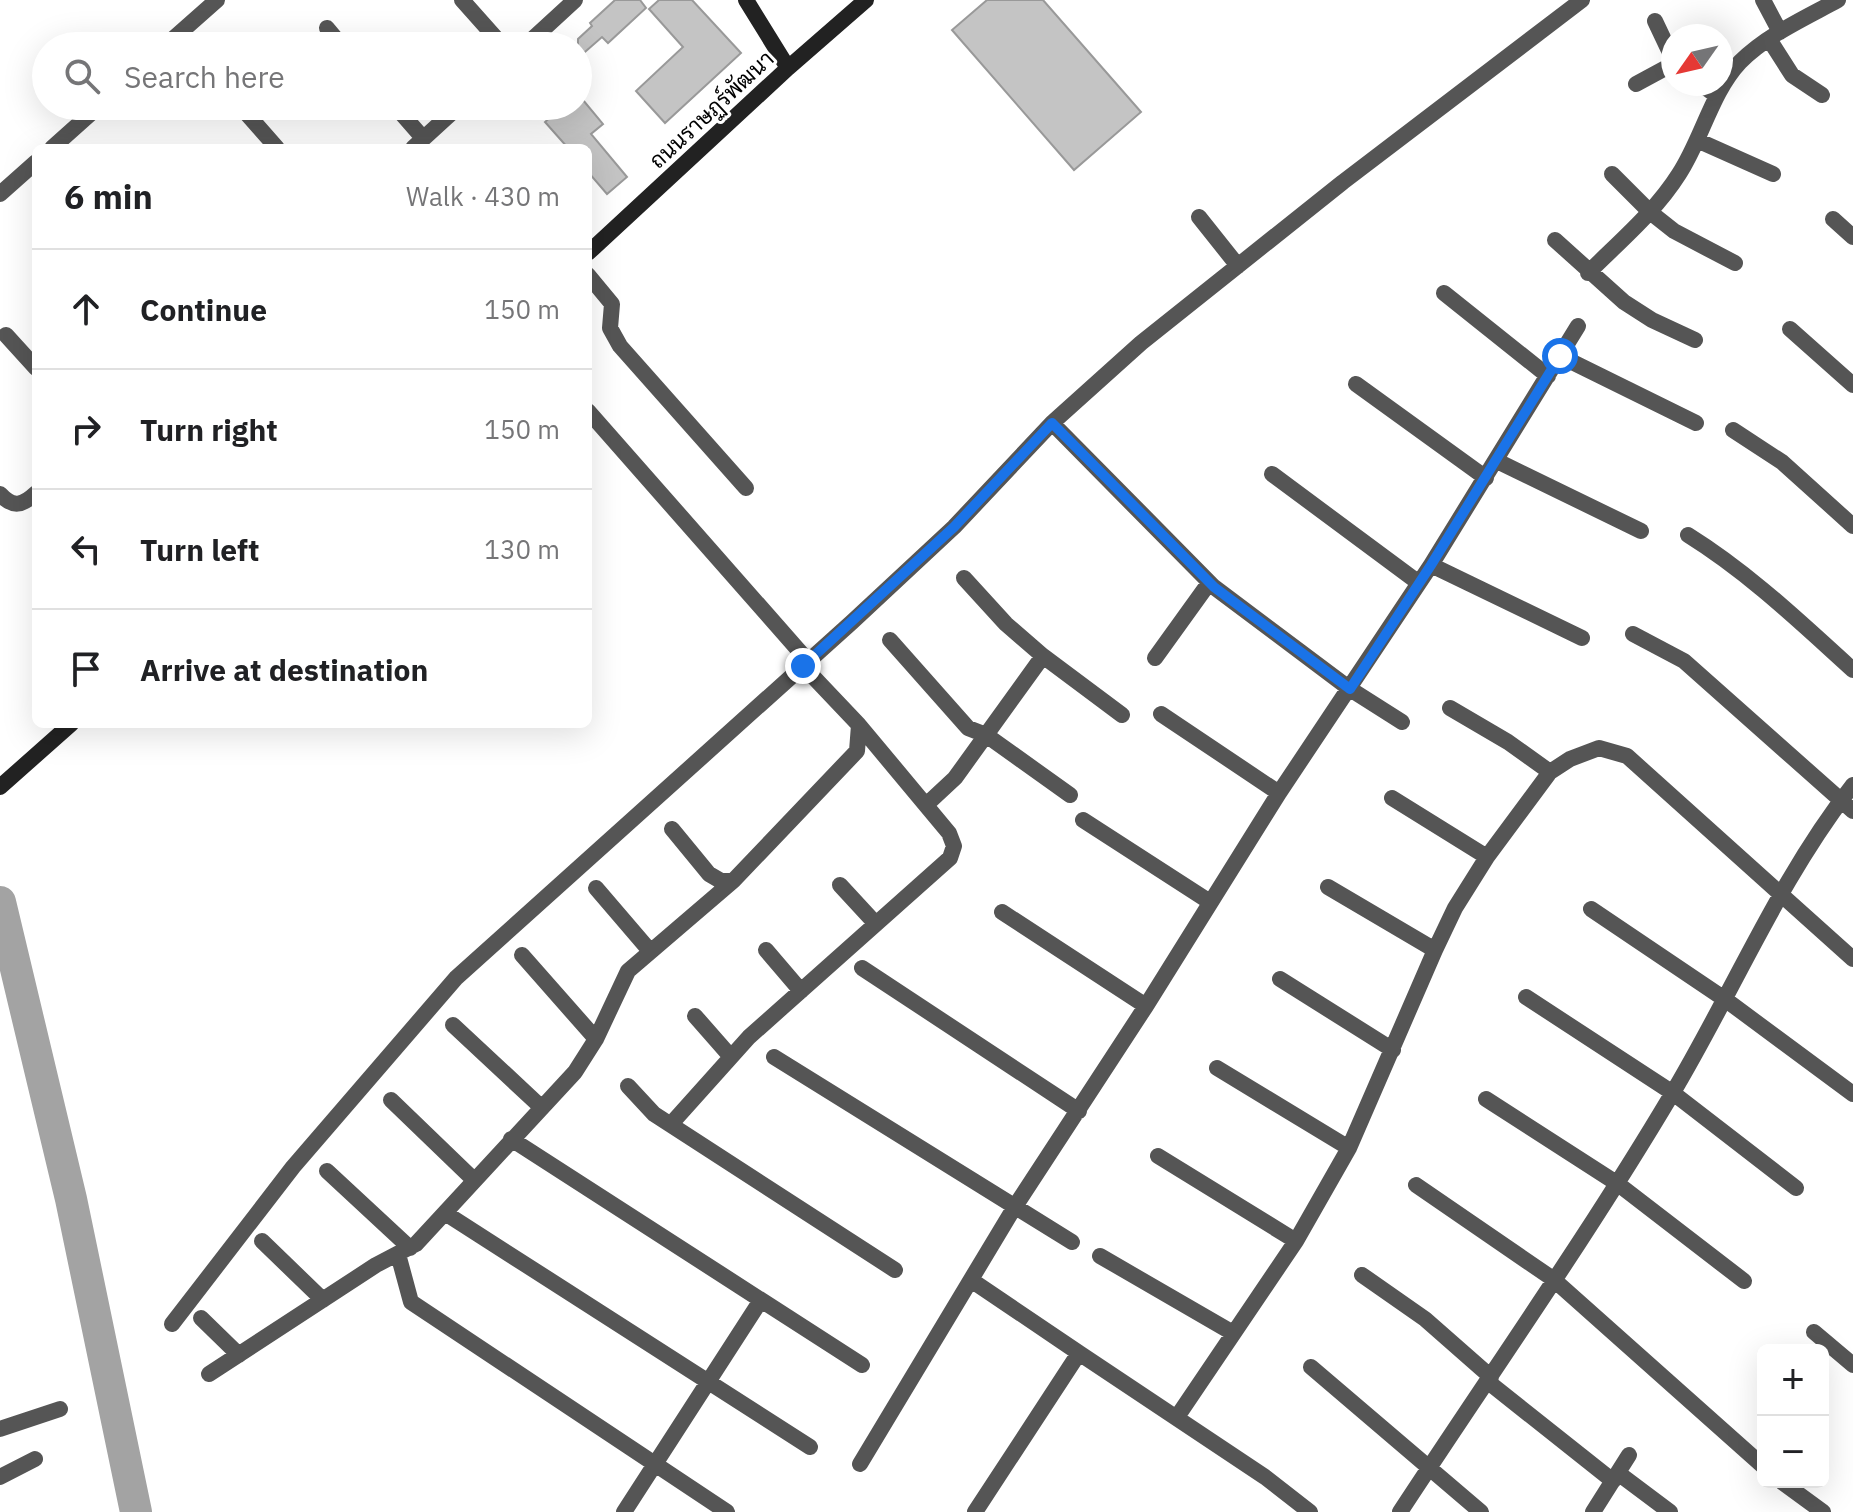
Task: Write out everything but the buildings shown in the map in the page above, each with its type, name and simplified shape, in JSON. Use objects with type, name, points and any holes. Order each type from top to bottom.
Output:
[{"type":"street","points":[[181,32],[217,0]]},
{"type":"street","points":[[462,0],[491,32]]},
{"type":"street","points":[[540,32],[575,0]]},
{"type":"street","points":[[746,0],[788,68]]},
{"type":"street","name":"ถนนราษฏร์พัฒนา","points":[[592,249],[866,0]]},
{"type":"street","points":[[172,1324],[293,1167],[456,978],[954,527],[1052,423],[1141,343],[1582,0]]},
{"type":"street","points":[[1763,0],[1774,36],[1792,75],[1822,95]]},
{"type":"street","points":[[1733,73],[1743,59],[1774,36],[1838,0]]},
{"type":"street","points":[[1655,21],[1661,35]]},
{"type":"street","points":[[327,28],[330,32]]},
{"type":"street","points":[[1636,84],[1661,69]]},
{"type":"street","points":[[1588,273],[1650,212],[1679,175],[1699,141],[1717,96]]},
{"type":"street","points":[[56,144],[83,120]]},
{"type":"street","points":[[252,120],[273,144]]},
{"type":"street","points":[[404,120],[418,143],[443,120]]},
{"type":"street","points":[[1699,141],[1773,174]]},
{"type":"street","points":[[0,194],[32,166]]},
{"type":"street","points":[[1612,174],[1674,231],[1735,263]]},
{"type":"street","points":[[1199,217],[1238,266]]},
{"type":"street","points":[[1833,219],[1853,237]]},
{"type":"street","points":[[1555,240],[1588,273],[1633,308],[1695,340]]},
{"type":"street","points":[[592,280],[612,304],[610,328],[620,346],[746,488]]},
{"type":"street","points":[[1444,293],[1548,376]]},
{"type":"street","points":[[860,1464],[1014,1208],[1079,1111],[1279,793],[1431,565],[1578,326]]},
{"type":"street","points":[[1790,329],[1853,385]]},
{"type":"street","points":[[6,335],[32,364]]},
{"type":"street","points":[[1560,356],[1696,423]]},
{"type":"street","points":[[1356,384],[1486,478]]},
{"type":"street","points":[[592,416],[859,725],[949,833],[954,846],[950,858],[731,1057],[671,1124]]},
{"type":"street","points":[[1052,423],[1209,583],[1350,689],[1402,722]]},
{"type":"street","points":[[1733,430],[1782,462],[1853,526]]},
{"type":"street","points":[[1497,461],[1641,531]]},
{"type":"street","points":[[1272,474],[1419,583]]},
{"type":"street","points":[[0,494],[8,503],[18,505],[32,497]]},
{"type":"street","points":[[1688,535],[1757,583],[1853,670]]},
{"type":"street","points":[[1431,565],[1582,638]]},
{"type":"street","points":[[964,578],[1006,624],[1122,715]]},
{"type":"street","points":[[1155,658],[1209,583]]},
{"type":"street","points":[[1633,634],[1684,661],[1847,806]]},
{"type":"street","points":[[890,640],[968,728],[986,735],[1070,795]]},
{"type":"street","points":[[926,805],[955,778],[1043,656]]},
{"type":"street","points":[[1450,708],[1508,742],[1550,772]]},
{"type":"street","points":[[1161,714],[1279,793]]},
{"type":"street","points":[[209,1374],[376,1265],[404,1251],[445,1213],[575,1072],[596,1039],[628,971],[733,881],[857,751],[859,725]]},
{"type":"street","points":[[0,787],[66,728]]},
{"type":"street","points":[[1177,1417],[1296,1241],[1349,1148],[1455,908],[1487,857],[1550,772],[1570,759],[1599,748],[1627,756],[1853,959]]},
{"type":"street","points":[[1400,1512],[1618,1184],[1726,1000],[1779,895],[1847,806],[1853,785]]},
{"type":"street","points":[[1392,798],[1487,857]]},
{"type":"street","points":[[1083,820],[1210,902]]},
{"type":"street","points":[[672,829],[709,874],[721,881],[733,881]]},
{"type":"street","points":[[840,885],[876,924]]},
{"type":"street","points":[[1328,887],[1435,950]]},
{"type":"street","points":[[596,888],[650,951]]},
{"type":"street","points":[[1591,909],[1726,1000],[1853,1094]]},
{"type":"street","points":[[1002,912],[1146,1006]]},
{"type":"street","points":[[766,950],[801,991]]},
{"type":"street","points":[[522,955],[596,1039]]},
{"type":"street","points":[[862,968],[1079,1111]]},
{"type":"street","points":[[1280,979],[1393,1050]]},
{"type":"street","points":[[1526,997],[1673,1093],[1796,1188]]},
{"type":"street","points":[[695,1016],[731,1057]]},
{"type":"street","points":[[453,1025],[541,1107]]},
{"type":"street","points":[[774,1057],[1072,1242]]},
{"type":"street","points":[[1217,1068],[1349,1148]]},
{"type":"street","points":[[628,1086],[654,1114],[895,1270]]},
{"type":"street","points":[[1486,1099],[1618,1184],[1744,1281]]},
{"type":"street","points":[[391,1100],[474,1180]]},
{"type":"street","points":[[511,1139],[862,1365]]},
{"type":"street","points":[[1158,1156],[1296,1241]]},
{"type":"street","points":[[327,1171],[404,1251],[411,1302],[727,1512]]},
{"type":"street","points":[[1416,1185],[1553,1279],[1757,1461]]},
{"type":"street","points":[[445,1213],[810,1447]]},
{"type":"street","points":[[262,1241],[323,1300]]},
{"type":"street","points":[[1100,1256],[1233,1333]]},
{"type":"street","points":[[1362,1275],[1425,1319],[1489,1379],[1616,1477],[1670,1512]]},
{"type":"street","points":[[971,1280],[1265,1477],[1310,1512]]},
{"type":"street","points":[[624,1512],[761,1300]]},
{"type":"street","points":[[201,1318],[239,1355]]},
{"type":"street","points":[[1814,1332],[1853,1365]]},
{"type":"street","points":[[975,1512],[1079,1353]]},
{"type":"street","points":[[1311,1367],[1481,1512]]},
{"type":"street","points":[[0,1429],[60,1409]]},
{"type":"street","points":[[1593,1512],[1629,1455]]},
{"type":"street","points":[[0,1477],[35,1459]]},
{"type":"street","points":[[1790,1488],[1823,1512]]},
{"type":"waterway","points":[[0,902],[71,1199],[136,1512]]},
{"type":"route","points":[[803,666],[954,527],[1052,423],[1214,587],[1350,689],[1497,461],[1560,356]]}]
